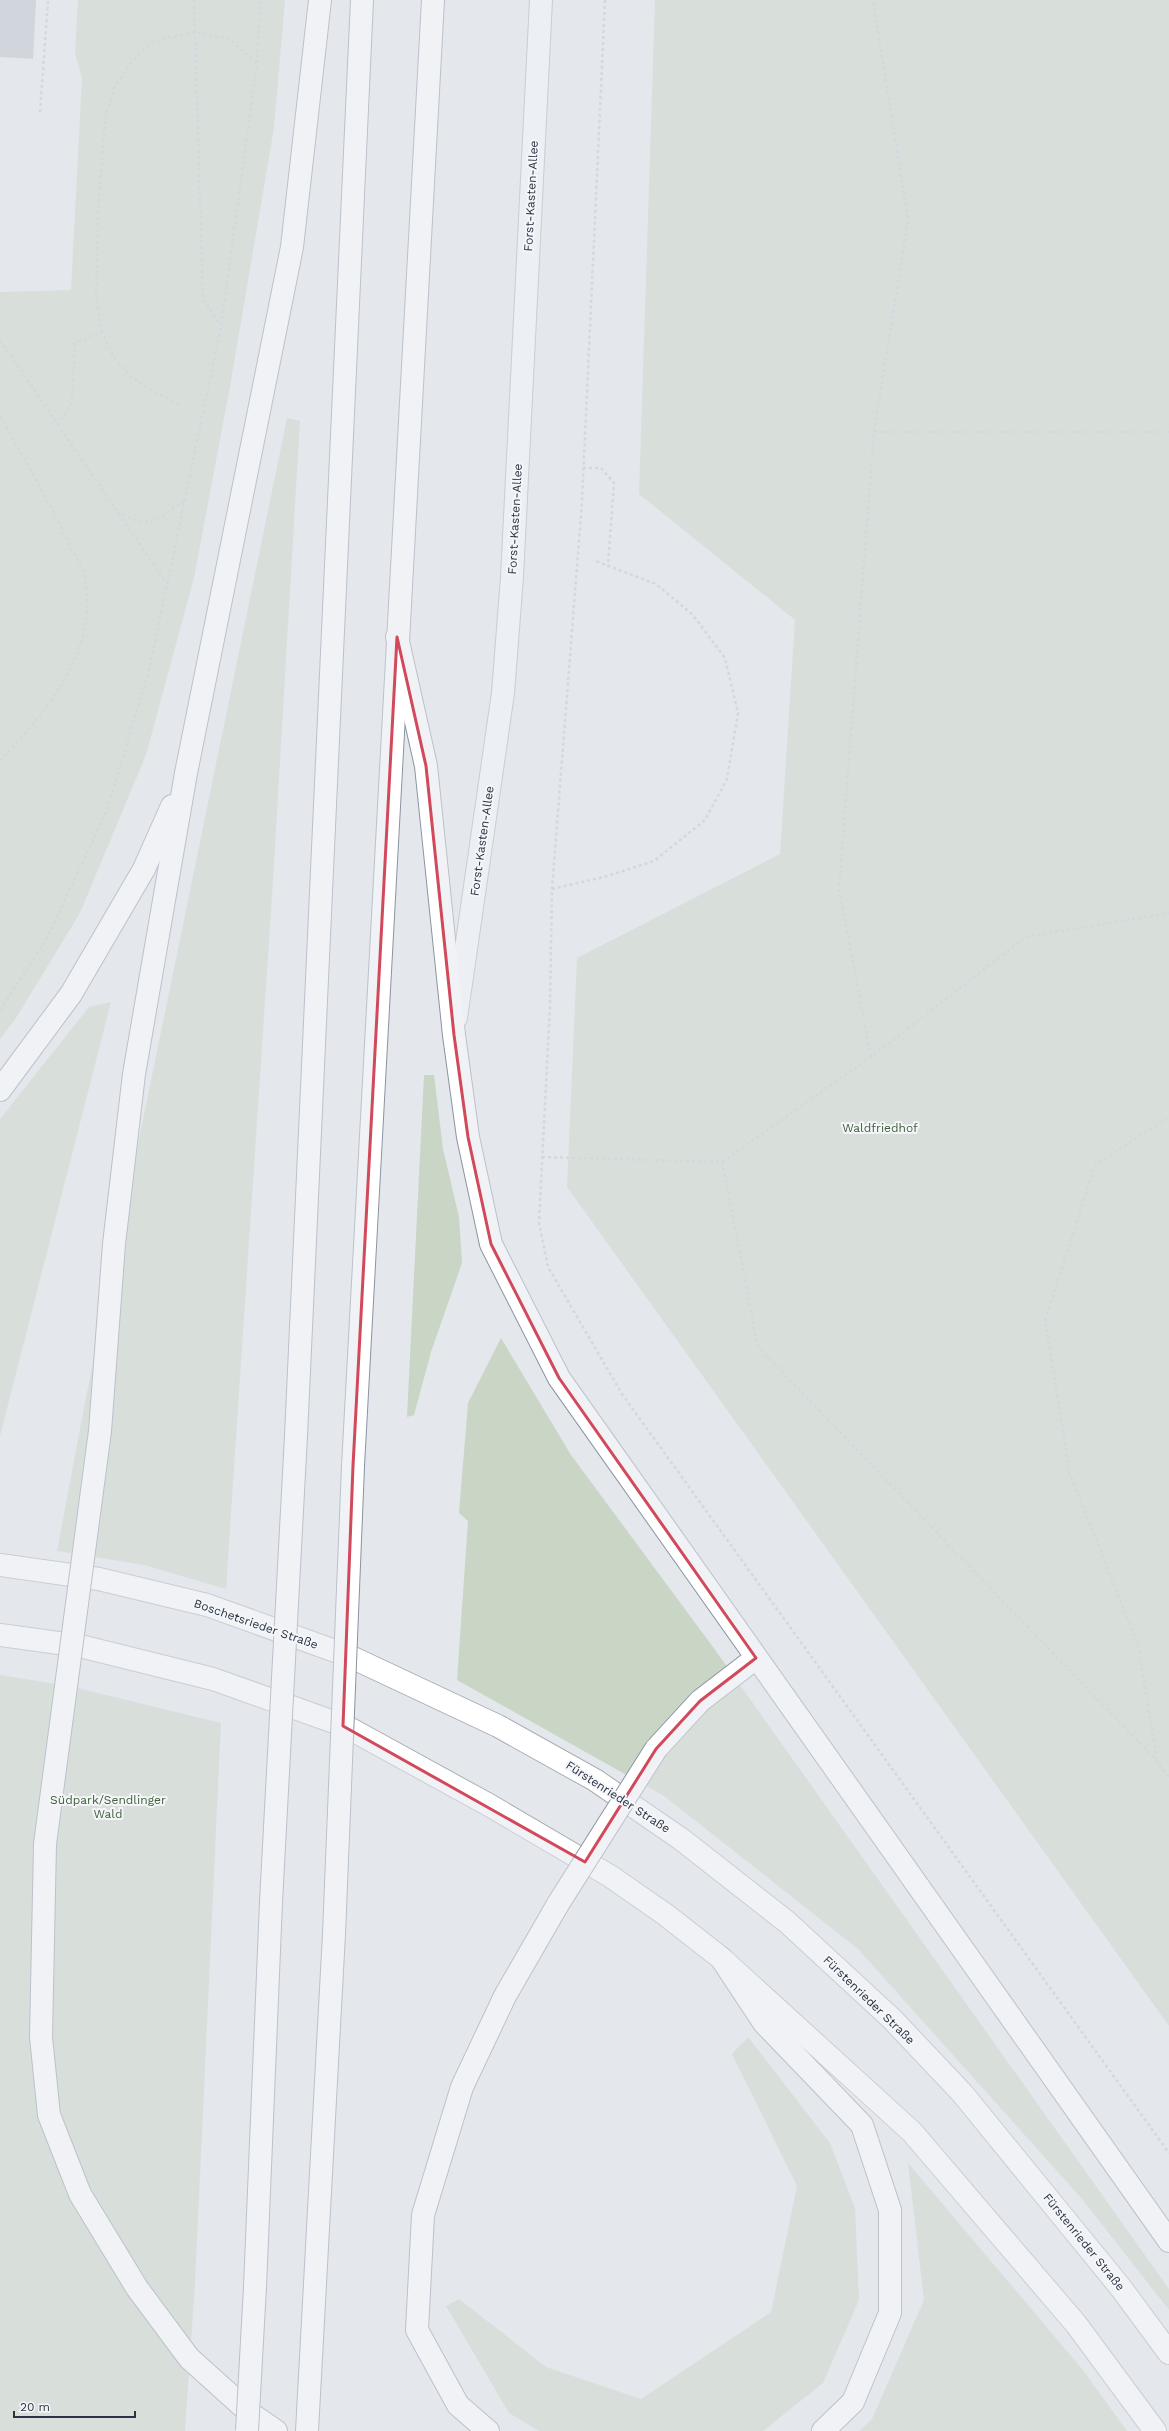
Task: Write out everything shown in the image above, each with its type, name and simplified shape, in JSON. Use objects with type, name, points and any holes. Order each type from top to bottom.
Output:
[{"type":"main road","points":[[276,2431],[250,2413],[189,2358],[137,2288],[80,2194],[49,2115],[41,2037],[45,1844],[100,1431],[114,1244],[134,1074],[186,773],[292,247],[320,0]]},
{"type":"main road","points":[[247,2431],[255,2286],[271,1902],[296,1436],[362,0]]},
{"type":"main road","points":[[307,2431],[311,2335],[334,1934],[353,1466],[397,637],[433,0]]},
{"type":"main road","points":[[397,637],[426,766],[454,1035],[468,1137],[491,1244],[559,1378],[1169,2241]]},
{"type":"main road","points":[[0,1090],[71,994],[144,869],[186,773]]},
{"type":"main road","name":"Boschetsrieder Straße","points":[[0,1566],[99,1579],[207,1605],[349,1656],[498,1726]]},
{"type":"main road","points":[[0,1635],[80,1646],[213,1678],[345,1726],[489,1805],[610,1876],[666,1915],[721,1958],[912,2132],[1076,2324],[1154,2431]]},
{"type":"main road","points":[[488,2431],[458,2405],[417,2330],[423,2215],[462,2087],[505,1996],[558,1904],[656,1750],[700,1701],[756,1658]]},
{"type":"main road","name":"Fürstenrieder Straße","points":[[498,1726],[595,1780],[681,1839],[787,1922],[892,2020],[962,2093],[1122,2288],[1169,2353]]},
{"type":"main road","points":[[721,1958],[764,2023],[862,2126],[890,2210],[890,2313],[853,2402],[824,2431]]},
{"type":"street","name":"Forst-Kasten-Allee","points":[[454,1035],[504,686],[512,577],[541,0]]},
{"type":"path","points":[[40,112],[48,0]]},
{"type":"path","points":[[194,0],[203,299],[221,327]]},
{"type":"path","points":[[0,1010],[46,940],[107,810],[149,670],[221,327],[257,63],[260,0]]},
{"type":"path","points":[[605,0],[582,502],[552,890],[550,1006],[539,1223],[548,1267],[622,1394],[1169,2153]]},
{"type":"path","points":[[872,1057],[839,889],[874,432],[908,220],[873,0]]},
{"type":"path","points":[[178,404],[149,389],[130,376],[113,356],[102,332],[96,297],[98,210],[106,121],[114,88],[131,63],[153,41],[194,32],[230,39],[257,63]]},
{"type":"path","points":[[57,425],[72,403],[75,343],[102,332]]},
{"type":"path","points":[[0,340],[167,584]]},
{"type":"path","points":[[0,416],[51,506],[85,577],[86,623],[71,670],[36,722],[0,761]]},
{"type":"path","points":[[874,432],[1169,432]]},
{"type":"path","points":[[583,468],[601,468],[614,483],[608,565]]},
{"type":"path","points":[[117,513],[143,523],[162,518],[186,499]]},
{"type":"path","points":[[552,890],[604,878],[654,861],[705,820],[727,779],[738,713],[725,658],[693,615],[656,584],[593,560]]},
{"type":"path","points":[[542,1157],[722,1162],[872,1057],[1026,938],[1169,913]]},
{"type":"path","points":[[1157,1761],[1138,1645],[1070,1474],[1045,1321],[1095,1165],[1169,1117]]},
{"type":"path","points":[[722,1162],[758,1347],[1157,1761],[1169,1777]]},
{"type":"highlighted area","points":[[397,637],[426,766],[454,1035],[468,1137],[491,1244],[559,1378],[756,1658],[700,1701],[656,1749],[585,1862],[343,1726],[353,1466]]},
{"type":"green space","points":[[78,0],[285,0],[274,128],[231,381],[194,578],[146,755],[80,913],[16,1018],[0,1039],[0,292],[71,290],[82,78],[75,53]]},
{"type":"green space","name":"Waldfriedhof","points":[[655,0],[1169,0],[1169,2026],[567,1187],[577,958],[780,854],[795,620],[639,494]]},
{"type":"green space","points":[[287,418],[300,421],[273,881],[226,1589],[144,1565],[57,1551],[84,1407]]},
{"type":"green space","points":[[111,1002],[0,1436],[0,1119],[89,1007]]},
{"type":"green space","points":[[424,1075],[434,1075],[443,1149],[459,1217],[462,1263],[431,1352],[414,1415],[407,1417]]},
{"type":"green space","points":[[501,1338],[571,1455],[713,1647],[1169,2289],[1169,2310],[1082,2199],[858,1949],[664,1796],[457,1680],[468,1521],[459,1513],[468,1403]]},
{"type":"green space","name":"Südpark/Sendlinger Wald","points":[[0,1675],[69,1686],[221,1723],[195,2284],[185,2431],[0,2431]]},
{"type":"green space","points":[[748,2037],[830,2143],[855,2208],[859,2300],[823,2383],[763,2431],[539,2431],[509,2413],[446,2306],[459,2299],[546,2367],[641,2399],[771,2312],[797,2186],[732,2054]]},
{"type":"green space","points":[[908,2163],[1083,2370],[1127,2431],[859,2431],[872,2419],[924,2300]]},
{"type":"building","points":[[0,0],[36,0],[33,59],[0,57]]}]
